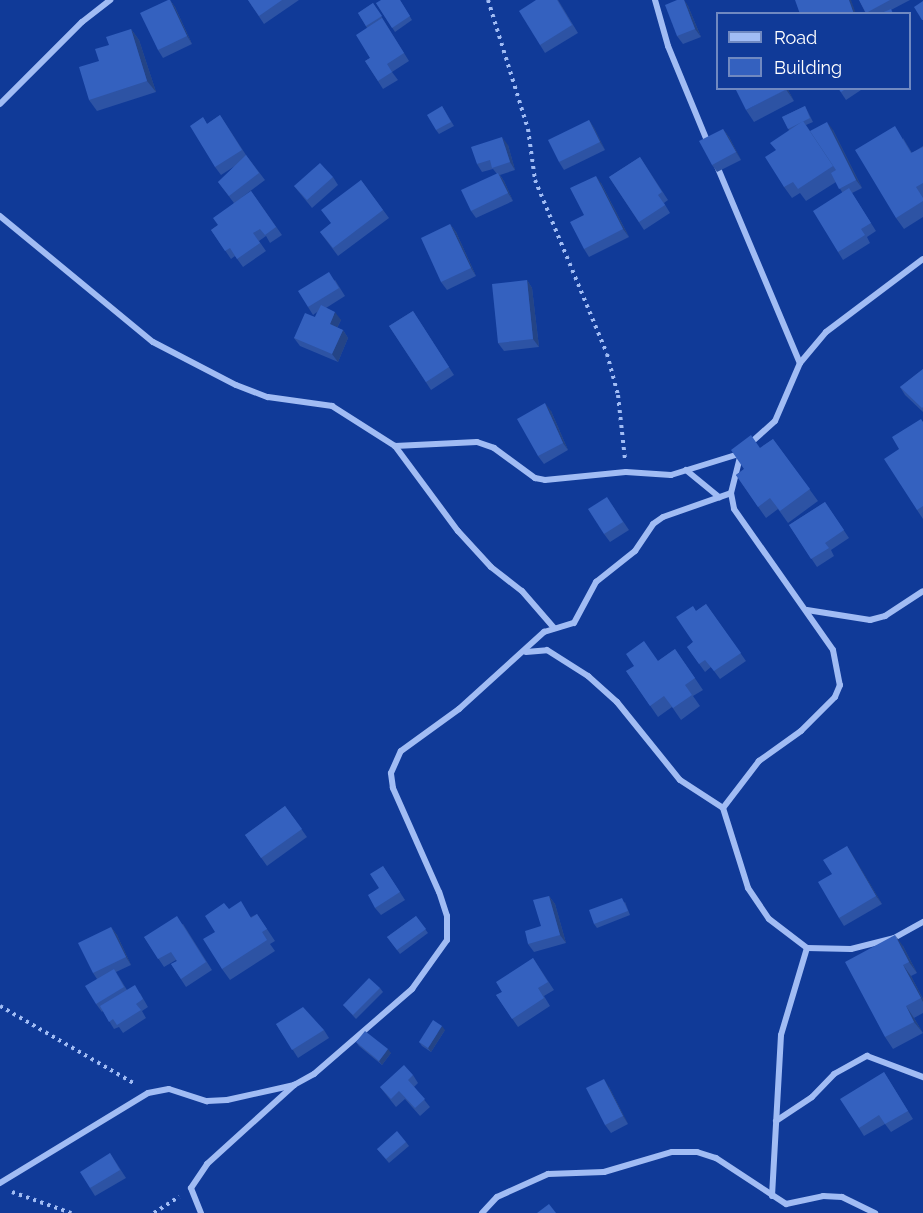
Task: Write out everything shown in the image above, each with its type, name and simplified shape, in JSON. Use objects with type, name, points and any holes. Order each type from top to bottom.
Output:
[{"type":"street","points":[[0,104],[82,22],[110,0]]},
{"type":"street","points":[[655,0],[668,46],[710,147]]},
{"type":"street","points":[[714,157],[800,363]]},
{"type":"street","points":[[0,216],[153,342],[227,381],[268,397],[332,406],[394,446],[458,531],[491,567],[522,591],[554,628],[564,629],[574,623],[596,582],[635,551],[653,524],[663,517],[730,493]]},
{"type":"street","points":[[394,446],[477,442],[494,448],[535,478],[545,480],[626,472],[671,475],[740,454],[775,421],[800,363],[826,332],[923,259]]},
{"type":"street","points":[[723,808],[759,761],[801,731],[835,697],[840,685],[832,650],[807,610],[734,509],[730,493],[740,454]]},
{"type":"street","points":[[686,471],[719,497]]},
{"type":"street","points":[[807,610],[870,620],[885,616],[923,591]]},
{"type":"street","points":[[201,1213],[191,1188],[207,1164],[294,1085],[314,1074],[412,989],[447,940],[447,916],[439,892],[393,788],[394,762],[400,751],[459,709],[554,628]]},
{"type":"street","points":[[526,651],[547,650],[588,676],[617,702],[680,780],[723,808],[748,888],[769,919],[807,948],[851,949],[894,938],[923,922]]},
{"type":"street","points":[[772,1196],[781,1035],[807,948]]},
{"type":"street","points":[[776,1121],[812,1097],[834,1074],[867,1056],[923,1077]]},
{"type":"street","points":[[0,1184],[148,1093],[169,1089],[207,1101],[227,1100],[294,1085]]},
{"type":"street","points":[[482,1213],[496,1197],[548,1174],[604,1172],[672,1152],[697,1152],[716,1158],[786,1204],[823,1196],[842,1197],[875,1213]]},
{"type":"path","points":[[488,0],[528,129],[535,180],[607,354],[618,395],[626,472]]},
{"type":"path","points":[[0,1006],[41,1026],[148,1093]]},
{"type":"path","points":[[154,1213],[191,1188]]},
{"type":"path","points":[[8,1190],[71,1213]]},
{"type":"building","points":[[168,0],[187,36],[158,50],[140,13]]},
{"type":"building","points":[[248,0],[282,0],[259,16]]},
{"type":"building","points":[[381,0],[400,0],[410,16],[392,28],[376,3]]},
{"type":"building","points":[[536,0],[557,0],[572,25],[540,45],[519,11]]},
{"type":"building","points":[[684,0],[695,29],[677,36],[665,5]]},
{"type":"building","points":[[795,0],[849,0],[853,12],[799,12]]},
{"type":"building","points":[[859,0],[890,0],[868,12],[865,12]]},
{"type":"building","points":[[923,1],[923,20],[922,20],[914,7]]},
{"type":"building","points":[[373,3],[382,16],[366,26],[358,13]]},
{"type":"building","points":[[382,18],[404,53],[387,64],[392,72],[378,81],[365,61],[370,58],[356,35]]},
{"type":"building","points":[[131,29],[147,81],[89,100],[79,67],[99,61],[95,49],[109,45],[106,37]]},
{"type":"building","points":[[736,90],[785,90],[746,110]]},
{"type":"building","points":[[442,106],[451,122],[436,130],[427,115]]},
{"type":"building","points":[[805,106],[810,118],[788,129],[782,117]]},
{"type":"building","points":[[220,115],[242,150],[215,167],[190,126],[203,117],[207,124]]},
{"type":"building","points":[[589,120],[600,142],[559,162],[548,140]]},
{"type":"building","points":[[803,121],[833,166],[798,189],[793,182],[784,187],[765,157],[776,150],[770,143]]},
{"type":"building","points":[[827,122],[856,180],[839,189],[831,173],[836,170],[810,131]]},
{"type":"building","points":[[895,126],[911,153],[923,147],[923,183],[916,187],[923,201],[896,218],[855,150]]},
{"type":"building","points":[[723,129],[736,152],[712,165],[699,141]]},
{"type":"building","points":[[502,137],[510,162],[492,168],[490,160],[477,164],[471,147]]},
{"type":"building","points":[[246,155],[259,173],[229,196],[218,182]]},
{"type":"building","points":[[640,157],[662,192],[658,195],[665,205],[639,222],[609,177]]},
{"type":"building","points":[[320,163],[333,177],[307,200],[294,186]]},
{"type":"building","points":[[498,173],[508,193],[471,211],[461,190]]},
{"type":"building","points":[[596,176],[623,229],[584,249],[570,222],[584,215],[570,188]]},
{"type":"building","points":[[361,180],[383,210],[333,248],[320,232],[331,223],[321,210]]},
{"type":"building","points":[[849,188],[871,223],[861,229],[865,235],[838,252],[813,211]]},
{"type":"building","points":[[251,191],[276,227],[265,235],[260,229],[253,233],[260,243],[237,259],[230,248],[225,251],[211,230],[218,225],[213,218]]},
{"type":"building","points":[[450,224],[471,268],[441,282],[421,238]]},
{"type":"building","points":[[329,272],[339,288],[308,307],[298,291]]},
{"type":"building","points":[[527,280],[533,339],[498,343],[492,284]]},
{"type":"building","points":[[321,305],[335,312],[330,324],[343,330],[332,354],[294,338],[305,313],[315,317]]},
{"type":"building","points":[[413,311],[449,367],[426,382],[389,326]]},
{"type":"building","points":[[923,369],[923,407],[922,408],[900,387]]},
{"type":"building","points":[[545,403],[563,443],[538,456],[517,419]]},
{"type":"building","points":[[921,419],[923,422],[923,506],[917,510],[884,459],[899,449],[892,437]]},
{"type":"building","points":[[751,435],[760,448],[773,439],[810,489],[780,511],[770,498],[758,507],[736,475],[744,469],[731,450]]},
{"type":"building","points":[[607,497],[623,522],[604,534],[588,509]]},
{"type":"building","points":[[825,502],[844,530],[825,543],[829,548],[811,559],[789,525]]},
{"type":"building","points":[[706,604],[741,653],[714,671],[705,660],[699,664],[687,647],[693,642],[676,617],[693,606],[696,611]]},
{"type":"building","points":[[644,641],[658,661],[675,649],[695,678],[685,685],[692,695],[673,708],[664,696],[650,706],[626,671],[634,666],[626,654]]},
{"type":"building","points":[[285,806],[302,829],[261,858],[245,835]]},
{"type":"building","points":[[847,846],[876,896],[839,918],[818,882],[832,874],[823,860]]},
{"type":"building","points":[[383,866],[400,892],[375,908],[368,895],[379,888],[370,874]]},
{"type":"building","points":[[549,896],[560,935],[528,944],[525,931],[541,926],[533,900]]},
{"type":"building","points":[[622,898],[628,911],[594,924],[589,910]]},
{"type":"building","points":[[241,901],[251,918],[257,914],[267,929],[262,932],[267,940],[222,969],[203,939],[215,932],[205,916],[224,903],[229,909]]},
{"type":"building","points":[[177,916],[206,962],[181,979],[171,964],[177,961],[171,952],[158,959],[144,937]]},
{"type":"building","points":[[416,916],[426,929],[397,950],[387,937]]},
{"type":"building","points":[[111,927],[126,957],[93,973],[78,943]]},
{"type":"building","points":[[895,935],[909,962],[903,965],[921,998],[906,1006],[914,1022],[885,1037],[845,962]]},
{"type":"building","points":[[533,958],[548,982],[538,988],[544,998],[512,1019],[496,995],[502,992],[496,982]]},
{"type":"building","points":[[114,969],[124,987],[96,1004],[85,986]]},
{"type":"building","points":[[369,978],[380,988],[353,1015],[343,1005]]},
{"type":"building","points":[[135,985],[143,999],[136,1004],[141,1010],[117,1025],[113,1019],[109,1022],[100,1006]]},
{"type":"building","points":[[303,1007],[324,1030],[292,1050],[276,1024]]},
{"type":"building","points":[[433,1020],[442,1026],[428,1048],[419,1042]]},
{"type":"building","points":[[365,1031],[388,1049],[379,1061],[356,1042]]},
{"type":"building","points":[[404,1065],[413,1075],[408,1080],[425,1099],[415,1108],[399,1091],[391,1099],[380,1087]]},
{"type":"building","points":[[884,1072],[908,1111],[885,1124],[879,1115],[859,1128],[840,1099]]},
{"type":"building","points":[[604,1079],[623,1116],[605,1125],[586,1088]]},
{"type":"building","points":[[397,1131],[406,1142],[386,1159],[377,1149]]},
{"type":"building","points":[[110,1153],[120,1170],[90,1188],[80,1172]]},
{"type":"building","points":[[549,1204],[556,1213],[537,1213]]}]
